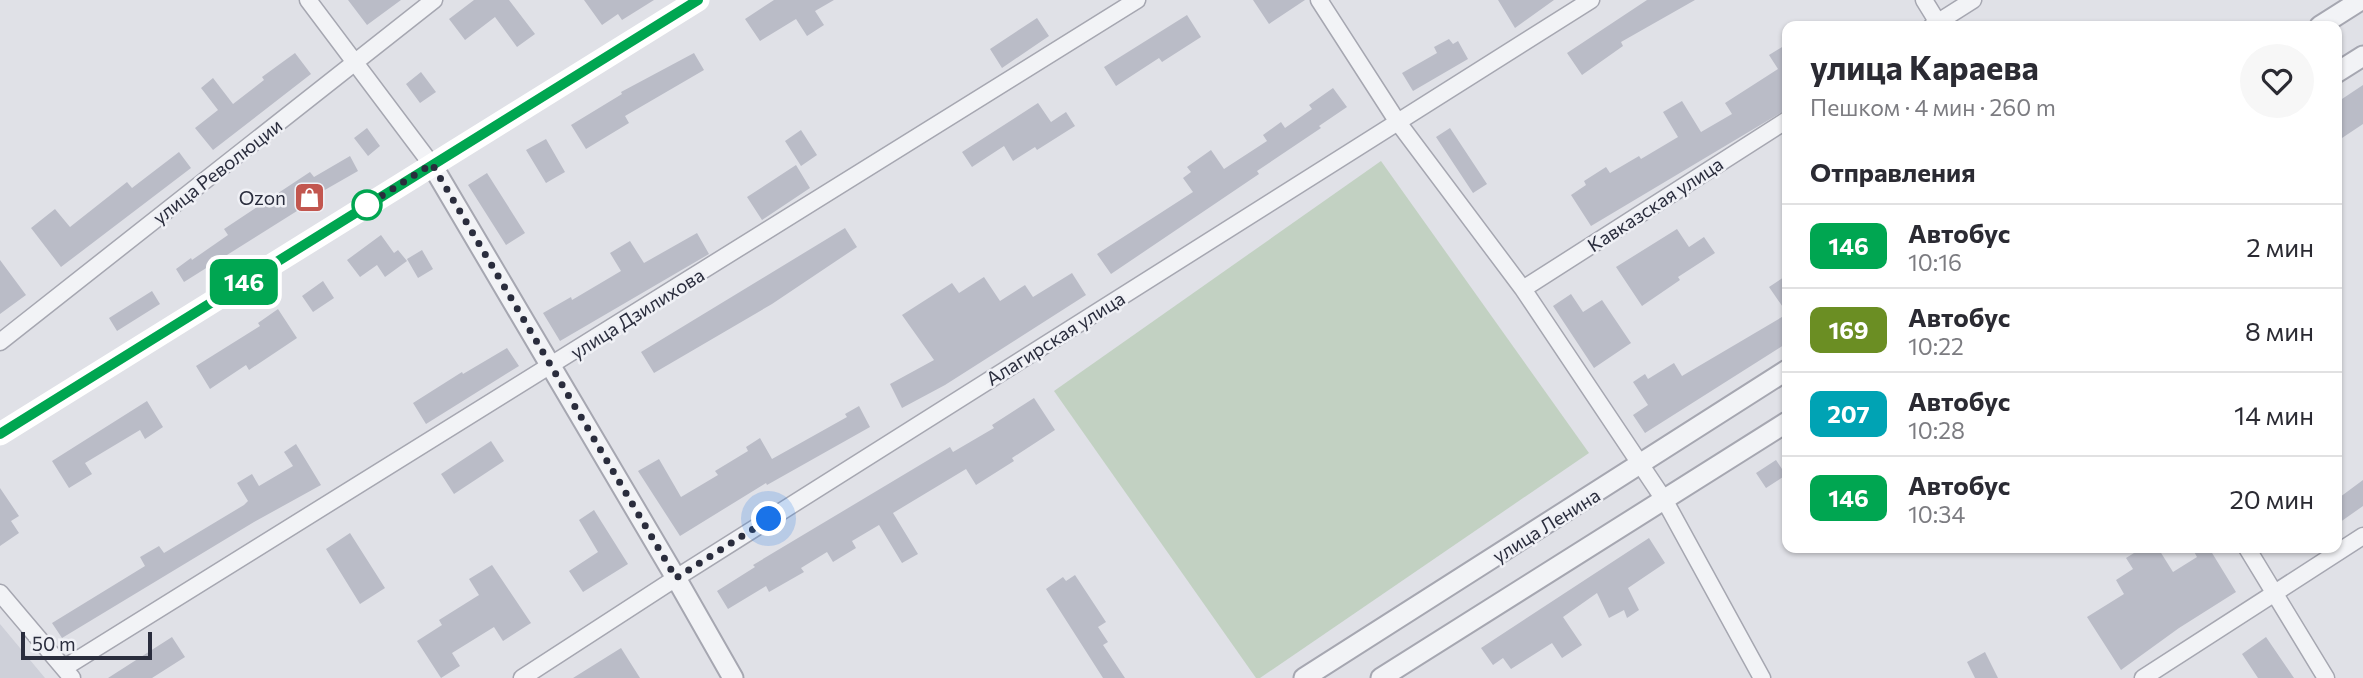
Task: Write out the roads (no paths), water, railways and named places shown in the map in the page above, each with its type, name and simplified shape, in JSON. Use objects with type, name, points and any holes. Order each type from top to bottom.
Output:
[{"type":"main road","points":[[0,434],[698,0]]},
{"type":"street","points":[[308,0],[432,164],[733,678]]},
{"type":"street","name":"улица Революции","points":[[0,342],[434,0]]},
{"type":"street","name":"улица Дзилихова","points":[[68,673],[551,366],[1137,0]]},
{"type":"street","points":[[1319,0],[1397,121],[1523,289],[1665,501],[1762,678]]},
{"type":"street","name":"Алагирская улица","points":[[522,678],[1591,0]]},
{"type":"street","points":[[1924,0],[1935,21]]},
{"type":"street","points":[[1943,21],[1973,0]]},
{"type":"street","points":[[2328,21],[2361,0]]},
{"type":"street","points":[[2342,69],[2363,56]]},
{"type":"street","name":"Кавказская улица","points":[[1523,289],[1782,123]]},
{"type":"street","name":"улица Ленина","points":[[1304,678],[1782,373]]},
{"type":"street","points":[[1381,678],[1782,425]]},
{"type":"street","points":[[2342,550],[2363,536]]},
{"type":"street","points":[[2251,553],[2326,678]]},
{"type":"street","points":[[2143,678],[2337,553]]},
{"type":"street","points":[[0,593],[68,673]]},
{"type":"place","name":"Ozon","points":[[309,197]]}]
